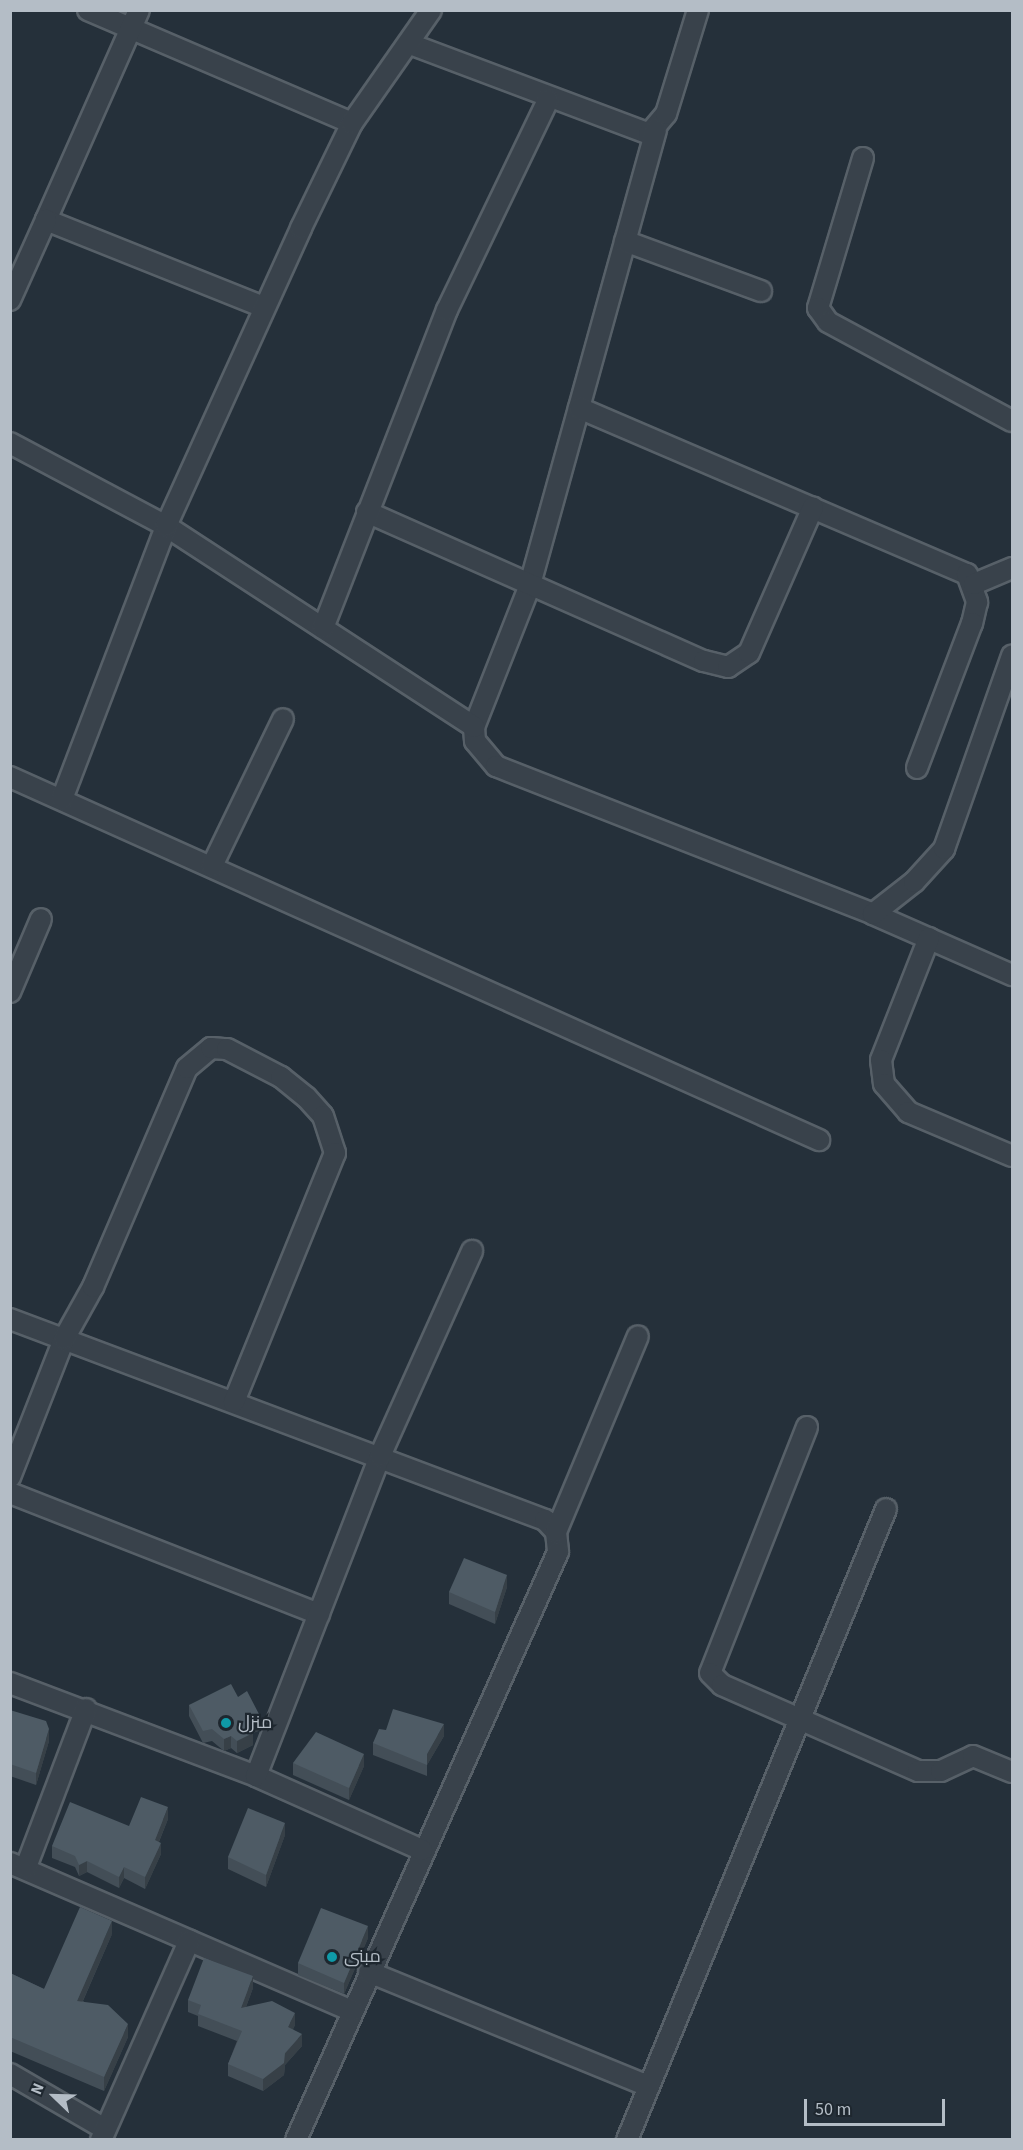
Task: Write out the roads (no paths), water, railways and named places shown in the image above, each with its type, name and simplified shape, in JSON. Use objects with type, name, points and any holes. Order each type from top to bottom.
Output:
[{"type":"street","points":[[88,10],[130,31],[352,123]]},
{"type":"street","points":[[12,292],[139,10]]},
{"type":"street","points":[[62,799],[166,526],[264,307],[352,123],[410,44],[431,10]]},
{"type":"street","points":[[698,10],[656,130],[530,585],[474,727],[479,749],[496,766],[873,914],[1012,975]]},
{"type":"street","points":[[410,44],[629,131],[656,130]]},
{"type":"street","points":[[323,628],[447,310],[548,100]]},
{"type":"street","points":[[863,158],[818,308],[828,322],[1012,420]]},
{"type":"street","points":[[46,220],[264,307]]},
{"type":"street","points":[[626,241],[761,291]]},
{"type":"street","points":[[579,408],[957,568],[974,584],[972,622],[917,768]]},
{"type":"street","points":[[10,443],[166,526],[474,727]]},
{"type":"street","points":[[367,512],[704,662],[728,666],[749,653],[813,507]]},
{"type":"street","points":[[974,584],[1012,568]]},
{"type":"street","points":[[873,914],[944,849],[1012,656]]},
{"type":"street","points":[[212,866],[283,719]]},
{"type":"street","points":[[10,777],[819,1140]]},
{"type":"street","points":[[10,992],[41,919]]},
{"type":"street","points":[[929,938],[881,1060],[884,1084],[908,1112],[1012,1156]]},
{"type":"street","points":[[10,1477],[64,1339],[93,1287],[187,1068],[211,1048],[227,1049],[281,1077],[306,1097],[323,1116],[335,1153],[234,1402]]},
{"type":"street","points":[[256,1776],[380,1456],[472,1251]]},
{"type":"street","points":[[10,1319],[380,1456],[545,1520],[556,1532]]},
{"type":"street","points":[[296,2139],[422,1850],[558,1552],[556,1532],[638,1336]]},
{"type":"street","points":[[807,1427],[709,1668],[722,1685],[926,1773],[973,1756],[1012,1772]]},
{"type":"street","points":[[10,1493],[319,1614]]},
{"type":"street","points":[[627,2139],[797,1718],[886,1509]]},
{"type":"street","points":[[10,1683],[86,1709],[256,1776],[422,1850]]},
{"type":"street","points":[[86,1709],[18,1865],[352,2011]]},
{"type":"street","points":[[10,2074],[103,2134],[189,1941]]},
{"type":"street","points":[[369,1972],[649,2086]]},
{"type":"place","name":"منزل","points":[[226,1723]]},
{"type":"place","name":"مبنى","points":[[332,1957]]}]
